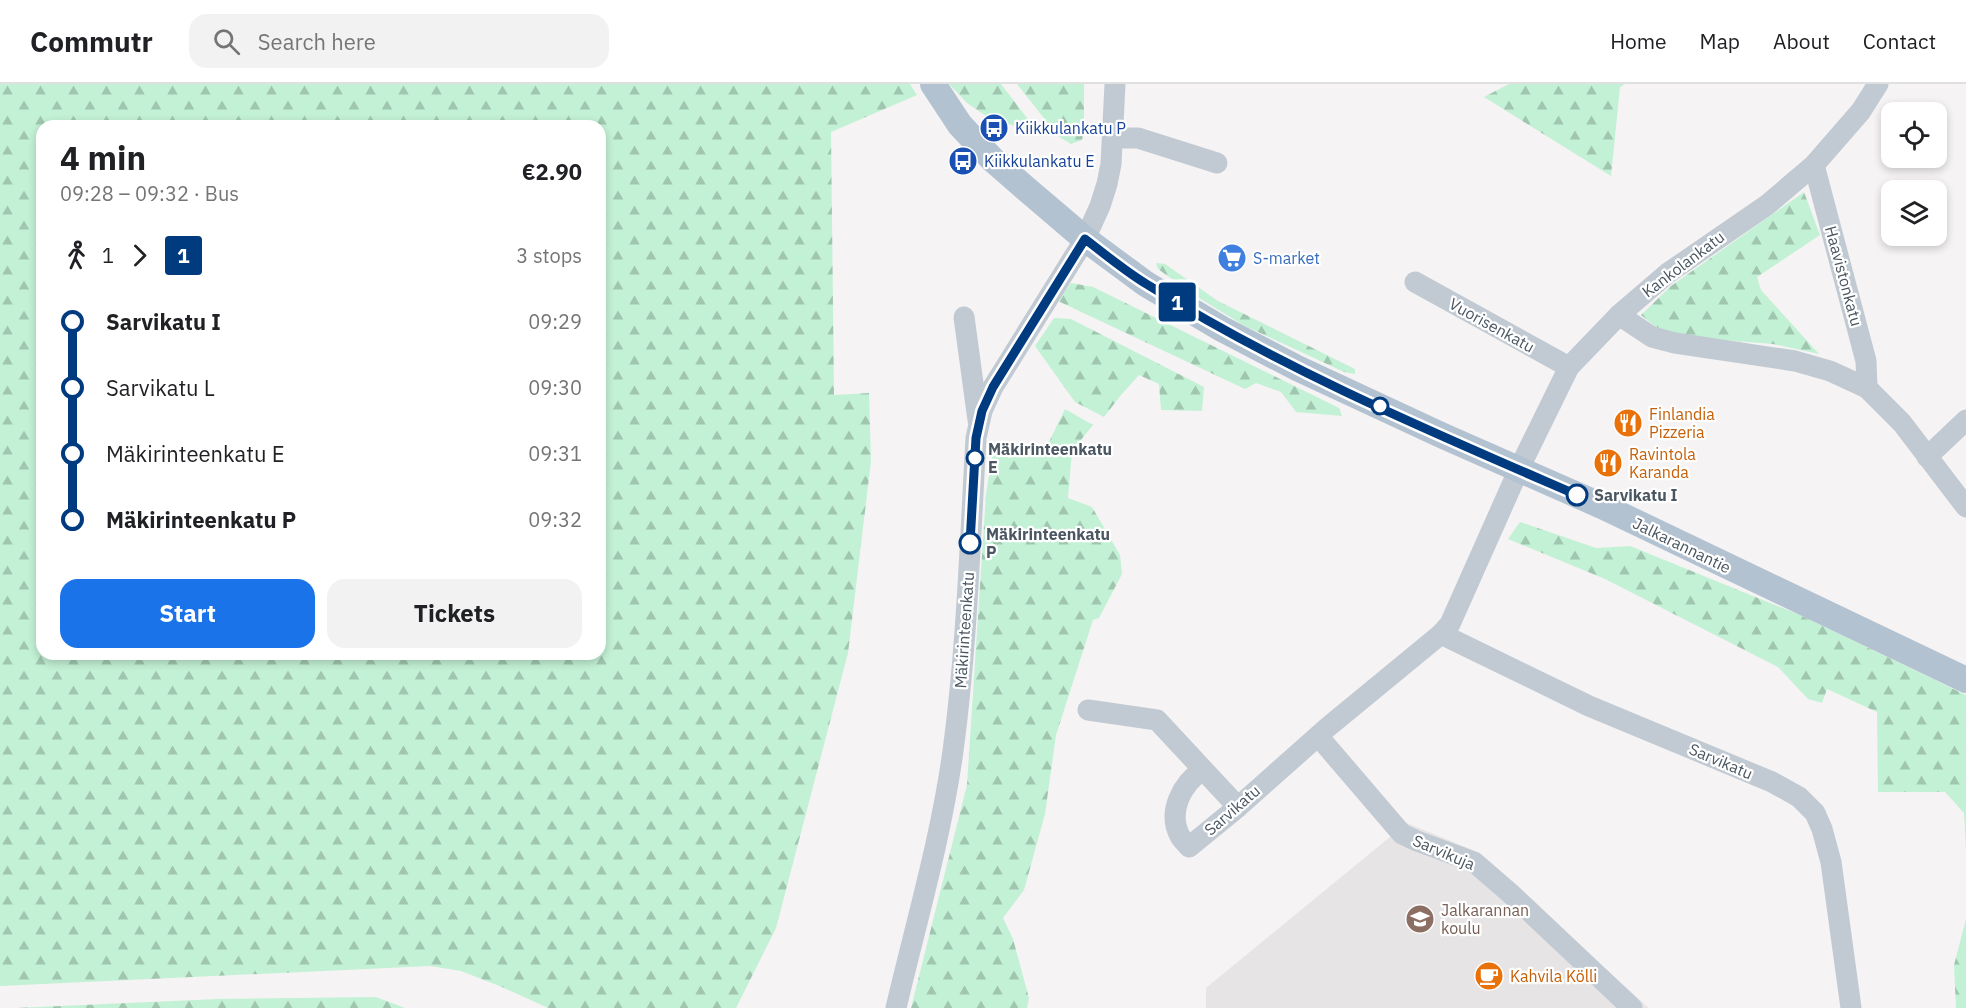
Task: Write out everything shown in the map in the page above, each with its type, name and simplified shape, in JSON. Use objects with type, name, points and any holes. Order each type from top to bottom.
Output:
[{"type":"main road","name":"Jalkarannantie","points":[[933,84],[960,125],[993,160],[1085,239],[1146,284],[1222,329],[1297,368],[1602,506],[1966,680]]},
{"type":"street","name":"Mäkirinteenkatu","points":[[896,1008],[940,825],[953,752],[962,675],[976,438],[982,411],[993,387],[1085,239],[1107,184],[1113,138],[1115,84]]},
{"type":"street","name":"Kankolankatu","points":[[1519,470],[1569,367],[1619,315],[1668,273],[1767,205],[1814,165],[1861,111],[1878,84]]},
{"type":"street","points":[[1113,138],[1138,138],[1217,163]]},
{"type":"street","name":"Haavistonkatu","points":[[1814,165],[1866,361],[1866,388]]},
{"type":"street","name":"Vuorisenkatu","points":[[1415,282],[1569,367]]},
{"type":"street","points":[[1619,315],[1652,337],[1675,343],[1795,361],[1830,371],[1866,388],[1902,423],[1966,507]]},
{"type":"street","points":[[964,317],[979,426]]},
{"type":"street","points":[[1927,457],[1966,420]]},
{"type":"street","name":"Sarvikatu","points":[[1203,770],[1193,776],[1180,792],[1175,817],[1179,835],[1189,847],[1450,624],[1519,470]]},
{"type":"street","name":"Sarvikatu","points":[[1441,634],[1589,706],[1761,778],[1799,797],[1815,813],[1831,862],[1851,1008]]},
{"type":"street","points":[[1088,710],[1157,720],[1238,807]]},
{"type":"street","name":"Sarvikuja","points":[[1318,736],[1402,834],[1474,862],[1632,1008]]},
{"type":"shaded area","name":"Jalkarannan koulu","points":[[1407,823],[1475,851],[1649,1008],[1206,1008],[1206,988]]},
{"type":"green space","points":[[0,84],[910,84],[917,95],[831,132],[834,395],[869,393],[871,461],[848,653],[776,928],[736,1008],[548,1008],[461,971],[430,966],[0,986]]},
{"type":"green space","points":[[949,84],[1001,84],[1040,135],[986,116],[967,103]]},
{"type":"green space","points":[[1017,84],[1084,84],[1082,140],[1071,144],[1058,136]]},
{"type":"green space","points":[[1509,84],[1625,84],[1620,87],[1611,176],[1484,97]]},
{"type":"green space","points":[[1804,192],[1820,235],[1757,277],[1761,290],[1819,354],[1773,344],[1697,338],[1662,332],[1641,315],[1671,286]]},
{"type":"green space","points":[[1156,263],[1165,264],[1218,301],[1355,369],[1355,374],[1344,372],[1243,325],[1191,293],[1158,269]]},
{"type":"green space","points":[[1071,283],[1093,287],[1339,408],[1342,416],[1296,412],[1281,392],[1256,383],[1245,389],[1058,301]]},
{"type":"green space","points":[[1054,318],[1071,319],[1204,387],[1202,411],[1161,410],[1159,384],[1139,375],[1104,417],[1075,402],[1035,346]]},
{"type":"green space","points":[[1065,409],[1093,425],[1072,451],[1068,498],[1092,507],[1120,555],[1122,574],[1099,618],[1093,620],[1056,735],[1045,814],[1024,890],[1003,918],[1013,939],[1029,998],[1027,1008],[911,1008],[967,785],[986,494],[993,450],[1010,458],[1048,444]]},
{"type":"green space","points":[[1520,522],[1596,548],[1630,546],[1800,615],[1966,695],[1966,851],[1964,813],[1945,792],[1878,792],[1877,712],[1827,689],[1822,703],[1808,699],[1778,667],[1605,579],[1508,539]]},
{"type":"green space","points":[[1966,919],[1966,1008],[1956,1008],[1954,965]]},
{"type":"green space","points":[[376,997],[405,1008],[16,1008],[218,999]]},
{"type":"bus line","name":"1","points":[[970,543],[976,438],[982,411],[993,387],[1085,239],[1146,284],[1222,329],[1297,368],[1420,426],[1577,495]]},
{"type":"place","name":"Kiikkulankatu P","points":[[994,128]]},
{"type":"place","name":"Kiikkulankatu E","points":[[963,161]]},
{"type":"place","name":"S-market","points":[[1232,258]]},
{"type":"place","name":"Finlandia Pizzeria","points":[[1628,423]]},
{"type":"place","name":"Mäkirinteenkatu E","points":[[975,458]]},
{"type":"place","name":"Ravintola Karanda","points":[[1608,463]]},
{"type":"place","name":"Sarvikatu I","points":[[1577,495]]},
{"type":"place","name":"Mäkirinteenkatu P","points":[[970,543]]},
{"type":"place","name":"Jalkarannan koulu","points":[[1420,919]]},
{"type":"place","name":"Kahvila Kölli","points":[[1489,976]]}]
